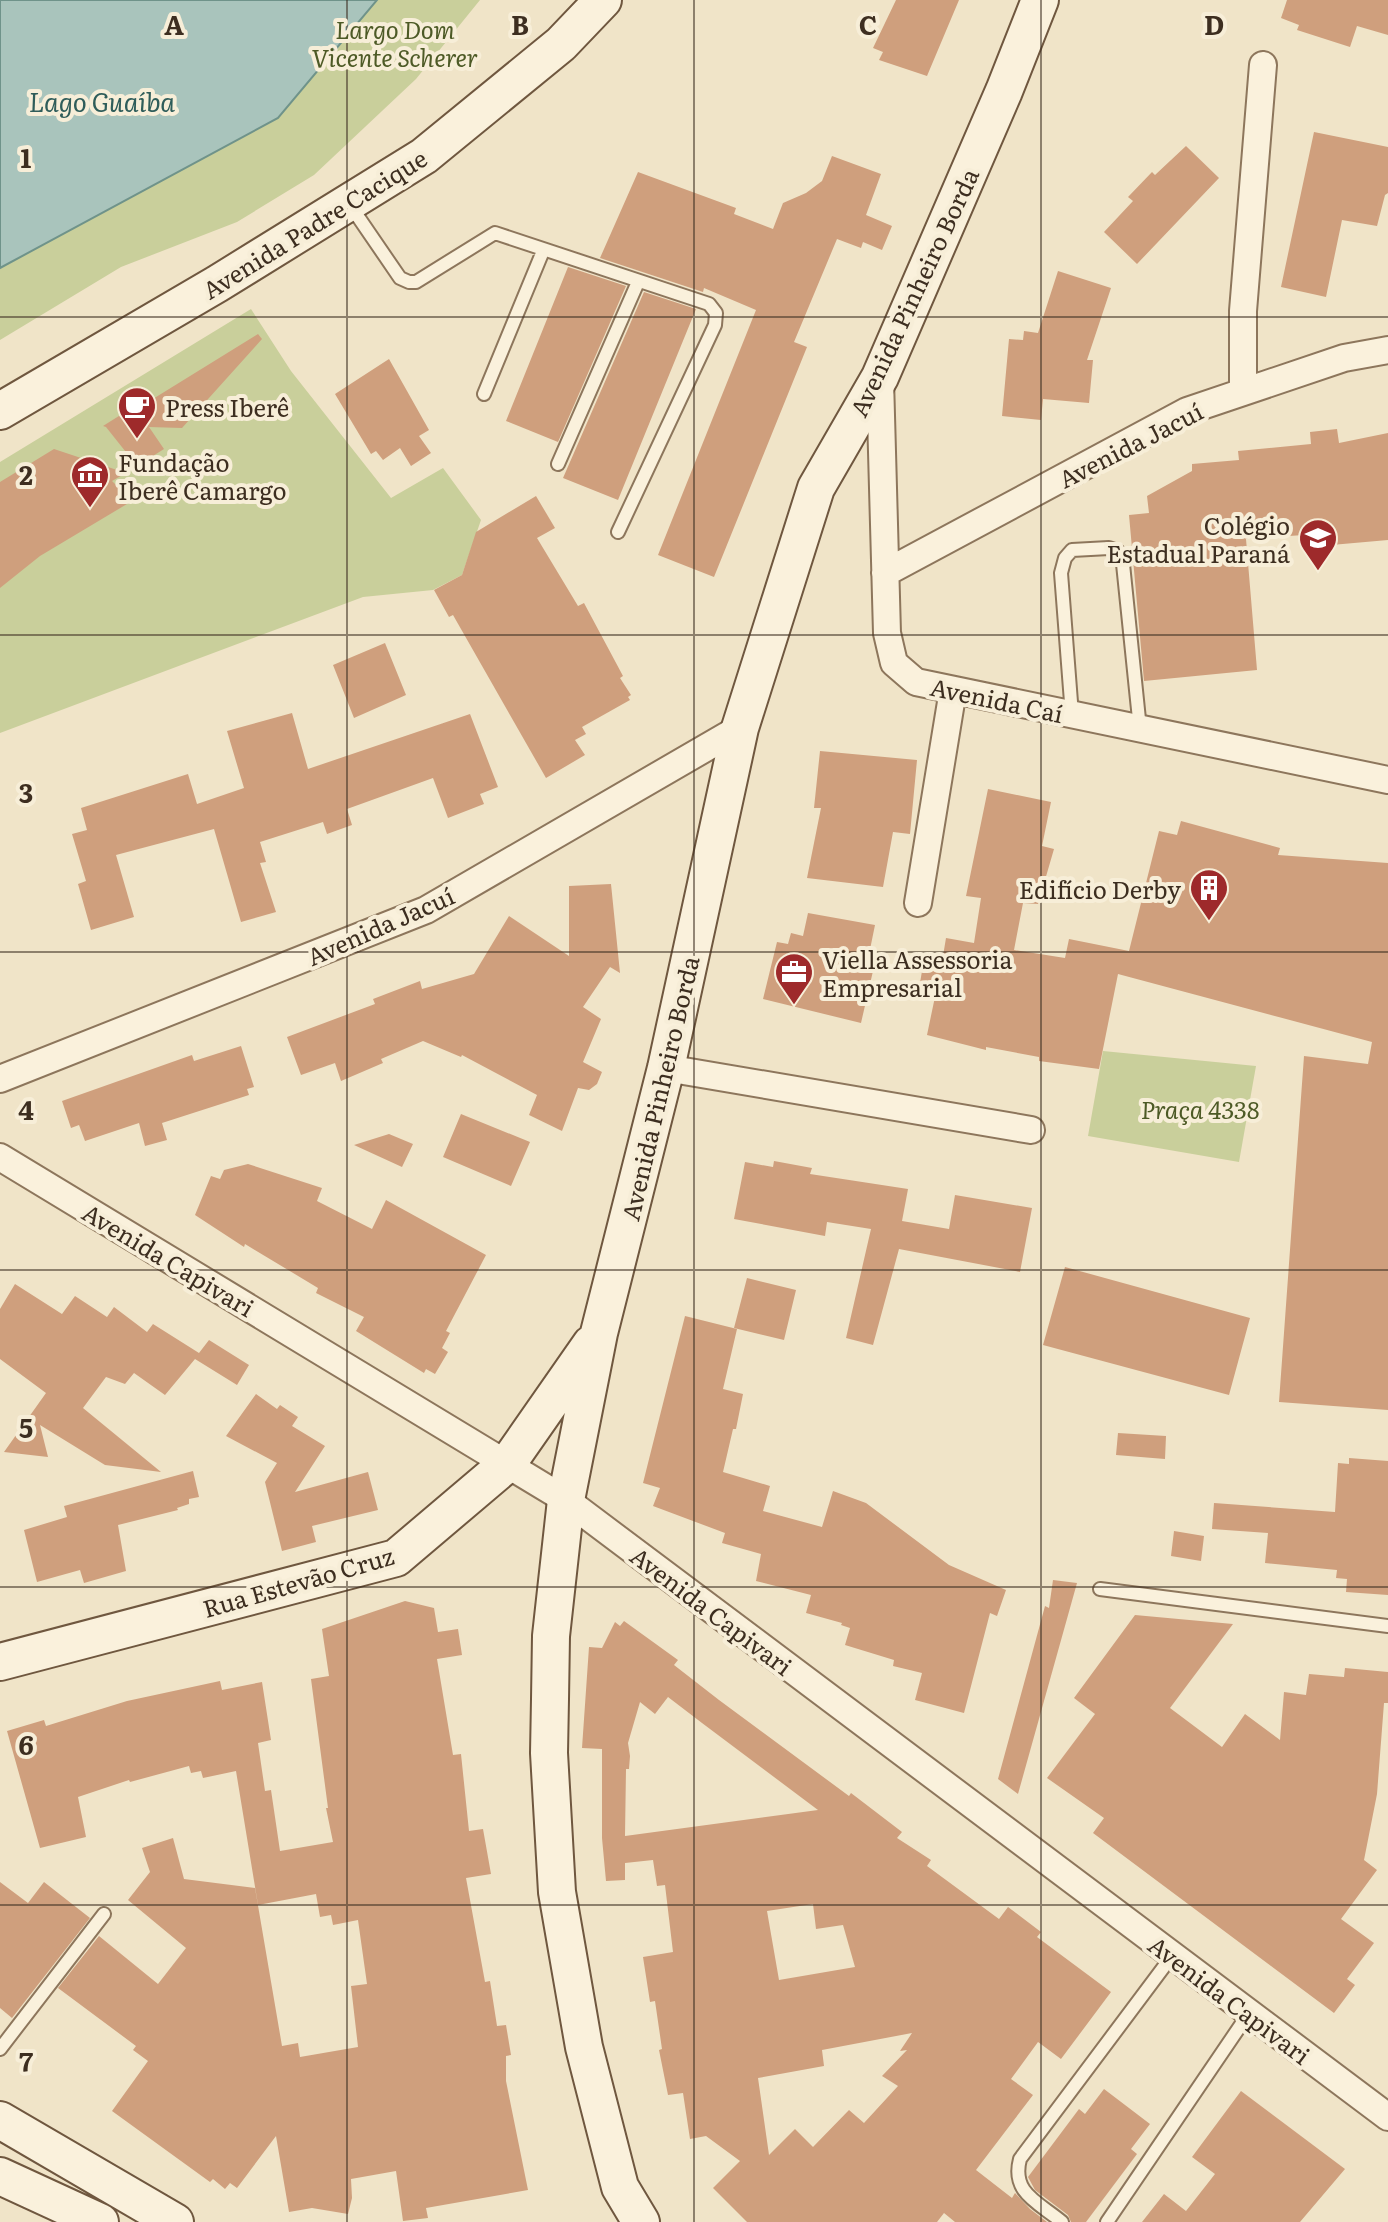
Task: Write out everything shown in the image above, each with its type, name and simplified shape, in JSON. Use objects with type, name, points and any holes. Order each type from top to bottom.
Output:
[{"type":"main road","name":"Avenida Padre Cacique","points":[[0,411],[349,204],[424,156],[561,44],[603,0]]},
{"type":"main road","name":"Avenida Pinheiro Borda","points":[[641,2222],[620,2187],[584,2047],[557,1892],[549,1712],[551,1636],[566,1500],[599,1333],[666,1068],[740,728],[816,488],[880,377],[1004,91],[1040,0]]},
{"type":"main road","name":"Rua Estevão Cruz","points":[[0,1662],[396,1558],[508,1463],[599,1333]]},
{"type":"main road","points":[[0,2120],[175,2222]]},
{"type":"main road","points":[[0,2176],[100,2222]]},
{"type":"street","points":[[1243,392],[1243,311],[1263,65]]},
{"type":"street","name":"Avenida Jacuí","points":[[885,573],[1187,411],[1344,358],[1388,350]]},
{"type":"street","name":"Avenida Caí","points":[[880,377],[887,633],[894,663],[916,682],[1388,780]]},
{"type":"street","points":[[918,903],[953,690]]},
{"type":"street","name":"Avenida Jacuí","points":[[0,1079],[426,910],[740,728]]},
{"type":"street","points":[[666,1068],[1031,1130]]},
{"type":"street","name":"Avenida Capivari","points":[[0,1157],[566,1500],[1388,2117]]},
{"type":"lane","points":[[349,204],[400,278],[409,282],[416,282],[495,233],[709,304],[716,313],[715,325],[618,532]]},
{"type":"lane","points":[[484,394],[543,251]]},
{"type":"lane","points":[[558,464],[638,282]]},
{"type":"lane","points":[[1072,715],[1061,573],[1065,558],[1072,550],[1109,548],[1118,551],[1123,564],[1140,729]]},
{"type":"lane","points":[[1100,1589],[1388,1626]]},
{"type":"lane","points":[[0,2049],[104,1914]]},
{"type":"lane","points":[[1062,2222],[1020,2188],[1016,2174],[1020,2159],[1172,1956]]},
{"type":"lane","points":[[1107,2222],[1249,2013]]},
{"type":"green space","name":"Largo Dom Vicente Scherer","points":[[377,0],[480,0],[416,79],[314,175],[237,222],[121,267],[0,340],[0,268],[278,118]]},
{"type":"green space","points":[[251,309],[291,371],[391,498],[443,468],[481,520],[462,575],[433,590],[363,597],[0,733],[0,462]]},
{"type":"green space","name":"Praça 4338","points":[[1103,1051],[1256,1066],[1239,1162],[1088,1136]]},
{"type":"water","name":"Lago Guaíba","points":[[0,0],[377,0],[278,118],[0,268]]},
{"type":"building","points":[[896,0],[959,0],[927,76],[879,60],[883,52],[873,48]]},
{"type":"building","points":[[1287,0],[1388,0],[1388,35],[1357,26],[1350,47],[1297,30],[1299,25],[1281,18]]},
{"type":"building","points":[[1314,132],[1388,147],[1388,193],[1377,226],[1342,220],[1326,297],[1281,287]]},
{"type":"building","points":[[1186,146],[1219,178],[1137,264],[1104,232],[1133,201],[1128,197],[1152,172],[1155,175]]},
{"type":"building","points":[[832,156],[881,174],[866,215],[892,226],[882,250],[863,242],[861,248],[837,239],[794,342],[807,347],[714,577],[658,555],[756,310],[704,288],[703,292],[600,258],[638,172],[736,208],[734,214],[773,229],[783,203],[806,193],[822,181]]},
{"type":"building","points":[[568,267],[626,286],[558,442],[506,421]]},
{"type":"building","points":[[1058,271],[1111,288],[1087,360],[1093,360],[1089,403],[1043,399],[1041,420],[1002,416],[1009,339],[1023,340],[1024,331],[1038,333]]},
{"type":"building","points":[[644,292],[696,309],[618,500],[563,478]]},
{"type":"building","points":[[258,334],[262,339],[182,428],[149,427],[164,449],[137,466],[103,426],[146,399],[148,402]]},
{"type":"building","points":[[389,359],[429,430],[419,436],[431,453],[411,466],[400,448],[383,460],[376,451],[371,454],[335,394]]},
{"type":"building","points":[[1337,429],[1339,443],[1388,433],[1388,540],[1320,546],[1319,534],[1246,539],[1257,670],[1144,681],[1129,515],[1149,513],[1147,496],[1192,471],[1192,464],[1239,460],[1238,451],[1311,444],[1310,432]]},
{"type":"building","points":[[54,449],[126,473],[112,481],[132,501],[40,556],[0,588],[0,482]]},
{"type":"building","points":[[536,496],[555,528],[537,538],[578,606],[584,603],[631,695],[628,697],[630,700],[582,727],[586,734],[575,740],[585,755],[546,778],[453,615],[449,617],[434,590],[462,575],[476,532]]},
{"type":"building","points":[[385,643],[406,695],[354,718],[333,665]]},
{"type":"building","points":[[292,713],[308,769],[470,714],[498,787],[480,794],[484,804],[448,818],[433,778],[347,809],[352,825],[327,834],[323,822],[260,842],[266,862],[260,863],[276,912],[241,922],[214,829],[116,855],[134,917],[91,930],[78,884],[86,881],[72,834],[87,830],[81,808],[188,774],[197,804],[244,788],[227,731]]},
{"type":"building","points":[[820,751],[917,760],[910,834],[893,832],[883,887],[807,878],[821,808],[814,808]]},
{"type":"building","points":[[988,789],[1051,802],[1042,846],[1054,849],[1038,904],[1023,903],[1014,950],[1065,958],[1069,939],[1129,951],[1159,831],[1177,835],[1181,821],[1280,848],[1278,855],[1388,863],[1388,1410],[1279,1402],[1304,1056],[1368,1064],[1372,1042],[1118,974],[1099,1069],[1039,1061],[1039,1057],[986,1047],[986,1050],[927,1035],[936,992],[919,989],[923,965],[941,968],[946,938],[974,943],[981,898],[966,896]]},
{"type":"building","points":[[611,884],[620,973],[610,967],[583,1007],[601,1019],[583,1062],[602,1072],[597,1084],[589,1090],[578,1088],[562,1131],[529,1115],[537,1095],[462,1055],[423,1041],[341,1081],[335,1063],[301,1075],[287,1037],[375,1004],[373,999],[420,981],[422,989],[474,974],[509,916],[569,956],[569,886]]},
{"type":"building","points":[[808,913],[875,925],[866,969],[873,971],[861,1023],[763,999],[777,942],[788,944],[791,933],[803,936]]},
{"type":"building","points":[[241,1046],[254,1087],[247,1089],[249,1095],[162,1123],[167,1140],[145,1146],[139,1123],[85,1141],[79,1125],[71,1128],[62,1101],[192,1055],[194,1061]]},
{"type":"building","points":[[461,1114],[530,1142],[511,1186],[443,1157]]},
{"type":"building","points":[[389,1134],[413,1144],[402,1167],[354,1145]]},
{"type":"building","points":[[774,1161],[812,1168],[810,1174],[908,1189],[902,1221],[949,1229],[955,1195],[1032,1208],[1020,1272],[899,1249],[873,1345],[846,1338],[871,1229],[827,1222],[825,1236],[734,1219],[745,1162],[773,1167]]},
{"type":"building","points":[[248,1164],[322,1188],[317,1201],[372,1229],[386,1200],[486,1255],[446,1331],[450,1333],[442,1348],[448,1352],[435,1374],[426,1369],[424,1373],[356,1331],[364,1317],[316,1293],[318,1288],[245,1244],[244,1247],[195,1215],[211,1176],[220,1179],[224,1170]]},
{"type":"building","points":[[1065,1267],[1250,1318],[1229,1395],[1043,1345]]},
{"type":"building","points":[[747,1278],[796,1290],[784,1340],[734,1328]]},
{"type":"building","points":[[15,1284],[62,1314],[75,1296],[107,1317],[114,1307],[147,1332],[153,1324],[199,1353],[209,1340],[249,1365],[237,1385],[195,1359],[165,1395],[134,1373],[125,1384],[106,1377],[83,1408],[161,1472],[105,1465],[40,1425],[48,1457],[4,1452],[46,1393],[0,1359],[0,1309]]},
{"type":"building","points":[[685,1316],[737,1329],[723,1389],[743,1394],[723,1472],[770,1486],[763,1511],[822,1527],[833,1491],[866,1503],[949,1565],[1006,1590],[997,1616],[990,1613],[964,1713],[915,1700],[922,1673],[893,1666],[894,1660],[845,1645],[850,1628],[806,1613],[811,1595],[756,1581],[761,1554],[722,1543],[725,1533],[653,1506],[660,1488],[643,1483]]},
{"type":"building","points":[[256,1394],[277,1409],[280,1405],[298,1417],[292,1426],[325,1446],[295,1492],[368,1472],[378,1510],[312,1526],[316,1542],[282,1551],[265,1482],[277,1463],[226,1436]]},
{"type":"building","points":[[1118,1433],[1166,1436],[1165,1459],[1116,1455]]},
{"type":"building","points":[[1349,1458],[1388,1461],[1388,1595],[1346,1592],[1347,1579],[1336,1578],[1337,1570],[1265,1563],[1268,1533],[1212,1529],[1214,1503],[1335,1512],[1338,1463],[1349,1464]]},
{"type":"building","points":[[193,1471],[199,1497],[189,1499],[189,1504],[178,1510],[118,1525],[126,1571],[84,1583],[80,1570],[37,1582],[24,1530],[67,1517],[64,1506]]},
{"type":"building","points":[[1174,1531],[1204,1536],[1201,1561],[1171,1556]]},
{"type":"building","points":[[1053,1580],[1077,1583],[1018,1794],[998,1779],[1045,1606],[1049,1608]]},
{"type":"building","points":[[405,1601],[434,1608],[438,1632],[458,1629],[462,1655],[437,1659],[453,1755],[461,1754],[469,1831],[483,1829],[491,1874],[466,1878],[485,1982],[490,1981],[497,2026],[506,2025],[511,2055],[506,2056],[506,2081],[528,2190],[426,2208],[428,2218],[403,2221],[396,2171],[351,2179],[352,2198],[348,2214],[312,2208],[289,2212],[276,2136],[237,2188],[230,2183],[225,2189],[213,2179],[210,2182],[112,2111],[148,2061],[133,2050],[136,2046],[58,1988],[99,1936],[158,1984],[186,1948],[128,1900],[150,1872],[142,1848],[173,1838],[184,1879],[255,1888],[282,2046],[298,2043],[300,2057],[358,2047],[351,1986],[367,1984],[358,1920],[333,1925],[331,1915],[320,1917],[316,1894],[258,1905],[236,1771],[203,1778],[201,1771],[191,1773],[189,1766],[129,1780],[78,1797],[86,1837],[40,1848],[7,1731],[44,1720],[46,1726],[127,1701],[220,1681],[222,1690],[262,1682],[271,1740],[258,1743],[265,1791],[271,1790],[280,1851],[333,1842],[311,1679],[329,1676],[322,1629]]},
{"type":"building","points":[[1135,1615],[1233,1624],[1170,1708],[1222,1747],[1245,1714],[1280,1740],[1284,1692],[1306,1695],[1309,1674],[1344,1677],[1345,1668],[1388,1672],[1388,1703],[1384,1703],[1377,1794],[1364,1860],[1377,1870],[1341,1919],[1374,1943],[1347,1979],[1355,1985],[1334,2013],[1093,1833],[1104,1818],[1047,1778],[1095,1714],[1074,1698]]},
{"type":"building","points":[[624,1621],[678,1660],[674,1665],[719,1700],[902,1832],[897,1838],[931,1860],[927,1866],[999,1919],[1008,1907],[1041,1932],[1037,1937],[1111,1992],[1061,2059],[1038,2042],[1011,2079],[1033,2095],[976,2170],[1012,2198],[1015,2193],[1047,2222],[955,2222],[944,2213],[937,2222],[747,2222],[713,2188],[740,2161],[706,2136],[690,2139],[683,2093],[668,2095],[659,2050],[662,2049],[655,2001],[650,2002],[643,1957],[673,1952],[665,1885],[657,1886],[653,1860],[625,1863],[625,1880],[606,1881],[602,1838],[602,1749],[582,1748],[589,1647],[602,1648],[615,1622],[620,1626]],"holes":[[[668,1697],[702,1723],[818,1810],[625,1836],[626,1769],[629,1769],[630,1756],[628,1743],[640,1702],[655,1714]],[[813,1904],[816,1929],[843,1925],[855,1967],[779,1980],[767,1911]],[[912,2033],[900,2051],[907,2050],[882,2076],[898,2086],[864,2123],[849,2110],[813,2147],[795,2129],[769,2155],[758,2078],[824,2066],[822,2050]]]},
{"type":"building","points":[[0,1882],[28,1903],[44,1882],[90,1918],[12,2018],[0,2008]]},
{"type":"building","points":[[1104,2089],[1150,2124],[1131,2149],[1137,2154],[1086,2222],[1071,2222],[1068,2215],[1035,2190],[1028,2177],[1079,2109],[1085,2114]]},
{"type":"building","points":[[1241,2091],[1345,2169],[1300,2222],[1142,2222],[1164,2194],[1186,2211],[1215,2174],[1192,2157]]},
{"type":"place","name":"Press Iberê","points":[[137,440]]},
{"type":"place","name":"Fundação Iberê Camargo","points":[[90,509]]},
{"type":"place","name":"Colégio Estadual Paraná","points":[[1318,572]]},
{"type":"place","name":"Edifício Derby","points":[[1209,922]]},
{"type":"place","name":"Viella Assessoria Empresarial","points":[[794,1006]]}]
